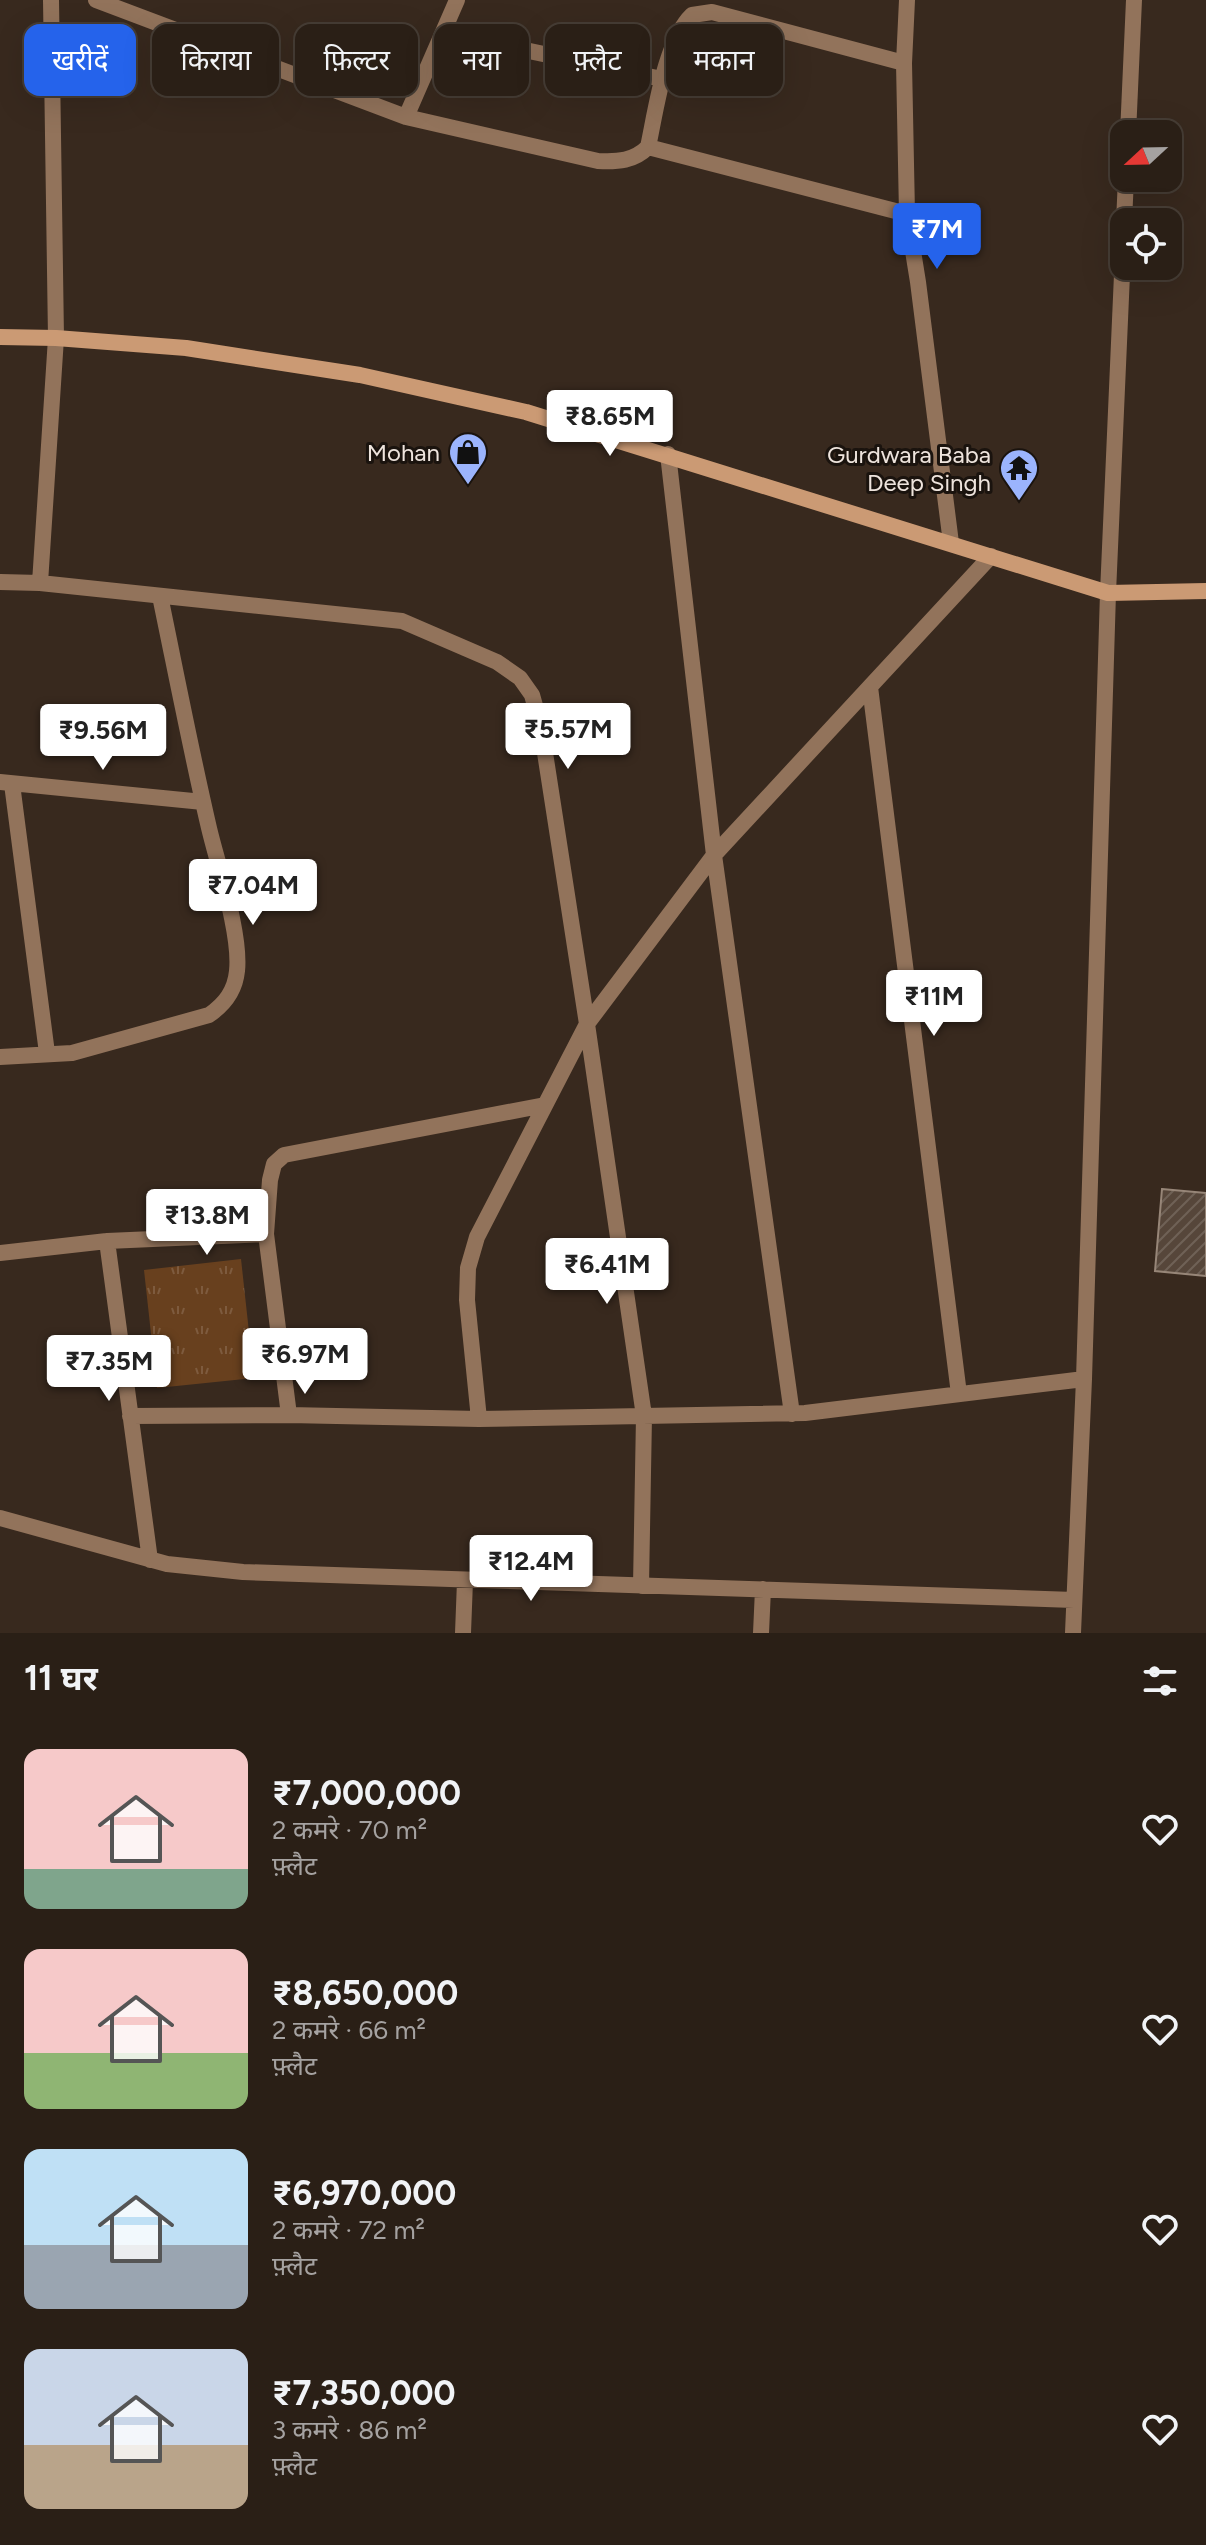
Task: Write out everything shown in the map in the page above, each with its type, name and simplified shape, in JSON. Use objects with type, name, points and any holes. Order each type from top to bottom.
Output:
[{"type":"street","points":[[40,583],[56,338],[51,0]]},
{"type":"street","points":[[96,0],[406,117],[598,161],[624,161],[641,154],[648,147],[662,79],[680,31],[692,15],[712,12],[904,63]]},
{"type":"street","points":[[448,24],[457,0]]},
{"type":"street","points":[[907,0],[904,63],[907,214],[951,543]]},
{"type":"street","points":[[1129,120],[1134,0]]},
{"type":"street","points":[[529,51],[662,79]]},
{"type":"street","points":[[406,117],[434,55]]},
{"type":"street","points":[[648,147],[907,214]]},
{"type":"street","points":[[1073,1633],[1084,1379],[1108,593],[1122,280]]},
{"type":"street","points":[[0,337],[186,348],[360,375],[526,412],[1108,593],[1206,591]]},
{"type":"street","points":[[668,454],[714,855],[792,1414]]},
{"type":"street","points":[[479,1419],[467,1300],[468,1268],[477,1237],[587,1024],[714,855],[991,556]]},
{"type":"street","points":[[0,582],[40,583],[402,621],[497,662],[520,678],[532,695],[541,727],[644,1416],[641,1586]]},
{"type":"street","points":[[0,1057],[72,1053],[209,1015],[235,989],[238,968],[236,944],[160,596]]},
{"type":"street","points":[[870,687],[959,1394]]},
{"type":"street","points":[[47,1053],[6,783],[203,802]]},
{"type":"street","points":[[289,1415],[266,1234],[274,1164],[284,1155],[545,1105]]},
{"type":"street","points":[[0,1253],[107,1241],[266,1234]]},
{"type":"street","points":[[107,1241],[150,1560]]},
{"type":"street","points":[[130,1416],[479,1419],[792,1414],[1084,1379]]},
{"type":"street","points":[[0,1518],[167,1564],[243,1572],[1074,1600]]},
{"type":"street","points":[[463,1633],[465,1581]]},
{"type":"street","points":[[761,1633],[763,1589]]},
{"type":"green space","points":[[241,1259],[254,1378],[157,1388],[144,1270]]},
{"type":"building","points":[[1162,1189],[1206,1193],[1206,1276],[1155,1271]]},
{"type":"place","name":"Mohan","points":[[468,486]]},
{"type":"place","name":"Gurdwara Baba Deep Singh","points":[[1019,502]]}]
